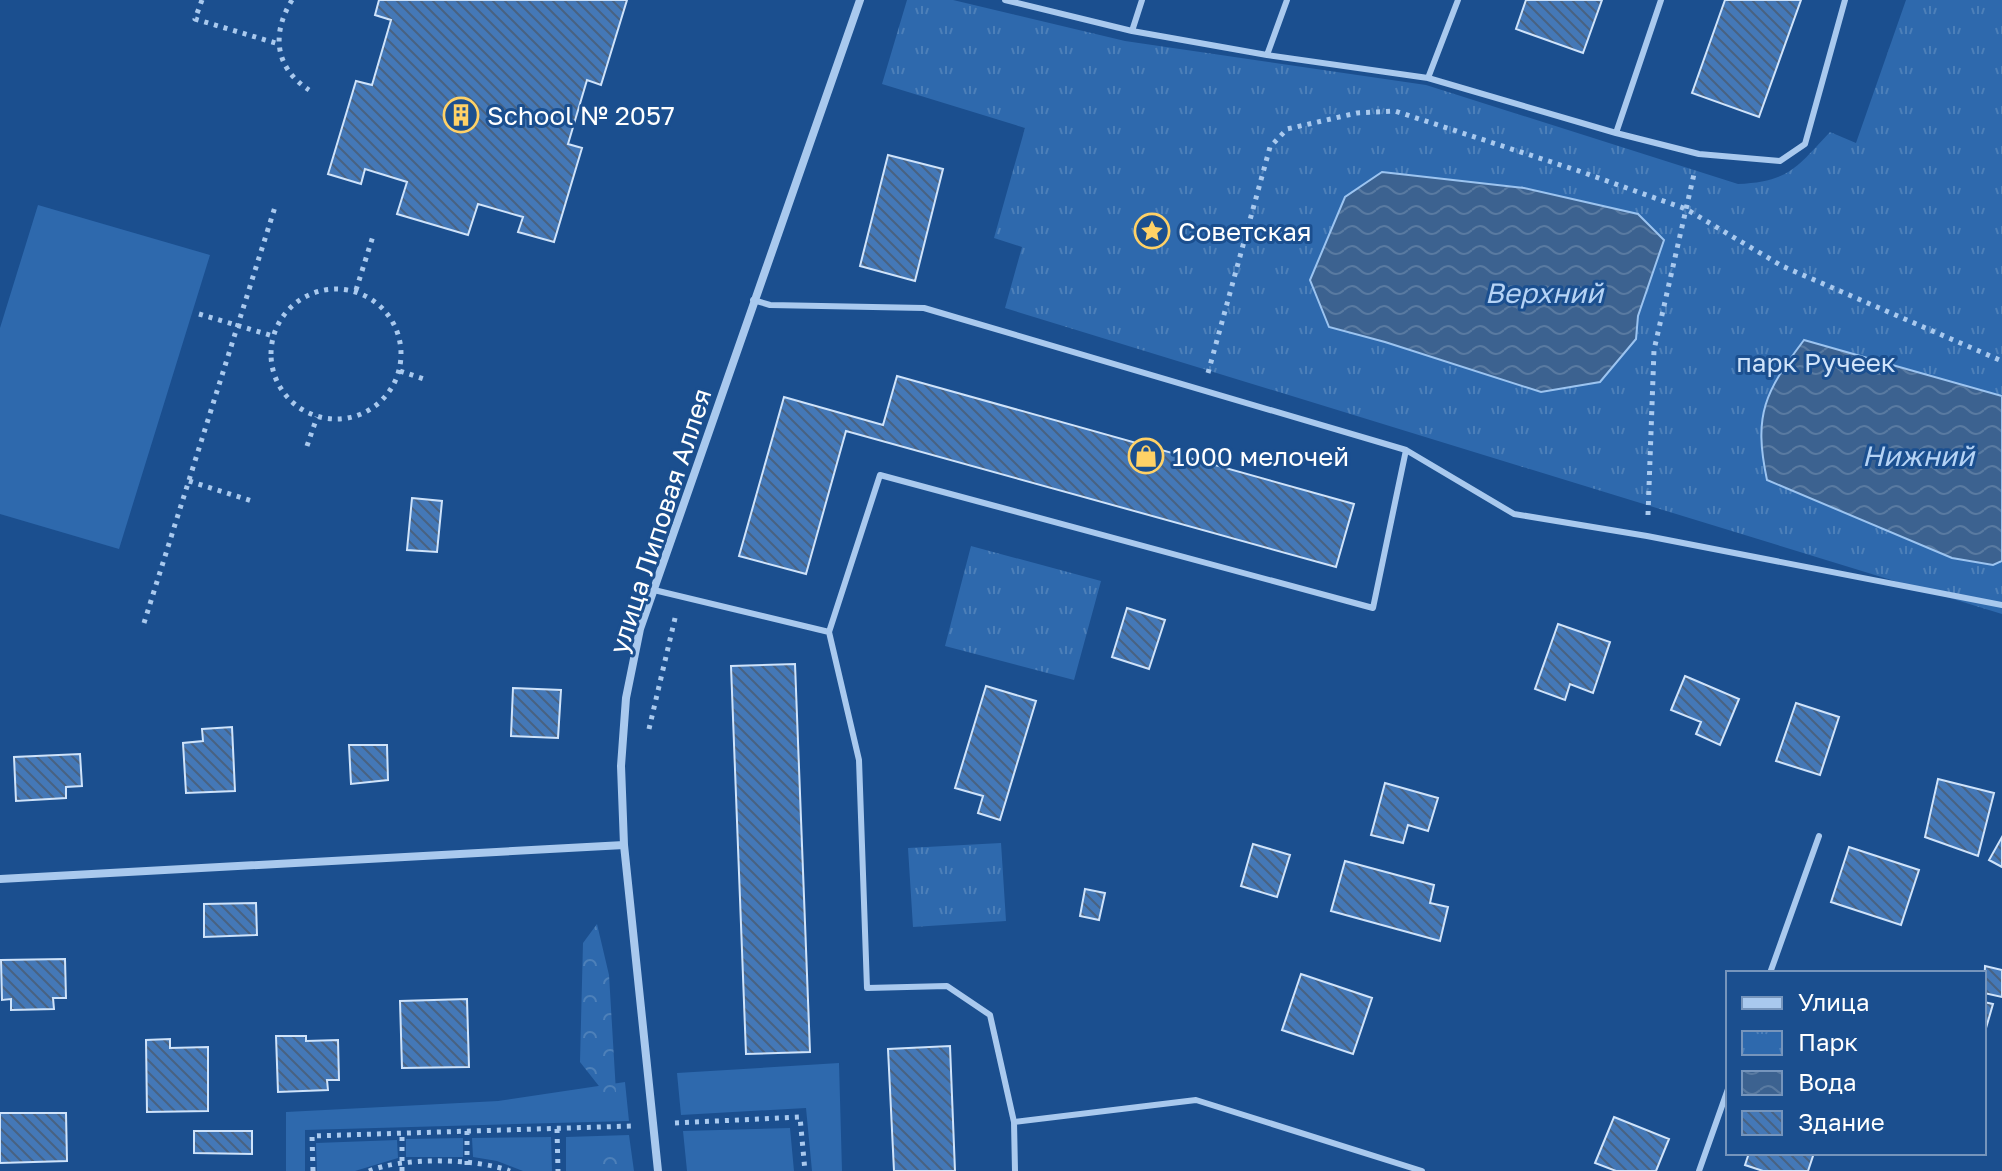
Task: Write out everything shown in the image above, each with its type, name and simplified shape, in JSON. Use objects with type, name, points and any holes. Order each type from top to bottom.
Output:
[{"type":"street","name":"улица Липовая Аллея","points":[[658,1171],[624,845],[622,739],[626,698],[640,629],[860,0]]},
{"type":"street","points":[[0,879],[624,845]]},
{"type":"lane","points":[[1005,0],[1132,31],[1267,55],[1428,78],[1699,154],[1780,161],[1805,144],[1845,0]]},
{"type":"lane","points":[[1132,31],[1142,0]]},
{"type":"lane","points":[[1267,55],[1287,0]]},
{"type":"lane","points":[[1428,78],[1458,0]]},
{"type":"lane","points":[[1616,133],[1661,0]]},
{"type":"lane","points":[[753,300],[770,305],[924,308],[1406,450],[1514,514],[1647,536],[2002,605]]},
{"type":"lane","points":[[1015,1171],[1014,1122],[990,1015],[947,986],[867,988],[859,760],[829,632],[880,475],[1373,608],[1406,450]]},
{"type":"lane","points":[[654,590],[829,632]]},
{"type":"lane","points":[[1771,971],[1819,836]]},
{"type":"lane","points":[[1699,1171],[1726,1095]]},
{"type":"lane","points":[[1014,1122],[1196,1100],[1422,1171]]},
{"type":"path","points":[[202,0],[195,19],[279,44]]},
{"type":"path","points":[[292,0],[280,27],[279,44],[294,80],[309,90]]},
{"type":"path","points":[[1203,391],[1270,147],[1287,129],[1357,113],[1395,111],[1686,209],[1782,266],[2002,361]]},
{"type":"path","points":[[1647,536],[1654,350],[1699,154]]},
{"type":"path","points":[[144,623],[275,207]]},
{"type":"path","points":[[356,290],[373,236]]},
{"type":"path","points":[[334,288],[356,290],[378,304],[394,326],[401,352],[400,371],[390,392],[375,408],[357,416],[336,419],[317,417],[301,410],[279,386],[273,369],[273,336],[288,310],[301,297],[334,288]]},
{"type":"path","points":[[199,314],[273,336]]},
{"type":"path","points":[[400,371],[424,379]]},
{"type":"path","points":[[307,446],[317,417]]},
{"type":"path","points":[[189,481],[255,502]]},
{"type":"path","points":[[649,731],[680,597]]},
{"type":"path","points":[[672,1108],[673,1123],[800,1117],[805,1171]]},
{"type":"path","points":[[313,1171],[312,1136],[653,1125]]},
{"type":"path","points":[[557,1129],[558,1171]]},
{"type":"path","points":[[467,1131],[467,1171]]},
{"type":"path","points":[[402,1134],[402,1171]]},
{"type":"path","points":[[369,1171],[402,1163],[467,1161],[510,1171]]},
{"type":"path","points":[[436,1162],[436,1171]]},
{"type":"green space","name":"парк Ручеек","points":[[907,0],[953,0],[1125,41],[1426,85],[1738,184],[1781,176],[1809,155],[1830,132],[1856,143],[1906,0],[2002,0],[2002,614],[1005,308],[1022,247],[994,238],[1025,128],[882,84]]},
{"type":"green space","points":[[38,205],[210,255],[119,549],[0,514],[0,328]]},
{"type":"green space","points":[[971,546],[1101,581],[1074,680],[945,646]]},
{"type":"green space","points":[[1001,843],[1006,921],[913,927],[908,848]]},
{"type":"green space","points":[[597,924],[609,975],[617,1109],[580,1062],[583,943]]},
{"type":"green space","points":[[839,1063],[842,1171],[812,1171],[806,1108],[681,1115],[677,1073]]},
{"type":"green space","points":[[625,1082],[629,1121],[305,1130],[305,1171],[286,1171],[286,1112],[498,1101]]},
{"type":"green space","points":[[790,1128],[794,1171],[687,1171],[683,1131]]},
{"type":"green space","points":[[629,1135],[634,1171],[566,1171],[566,1137]]},
{"type":"green space","points":[[551,1137],[552,1171],[523,1171],[497,1161],[473,1157],[472,1138]]},
{"type":"green space","points":[[463,1138],[463,1157],[406,1157],[406,1139]]},
{"type":"green space","points":[[397,1140],[398,1158],[355,1171],[317,1171],[316,1143]]},
{"type":"green space","points":[[622,1143],[626,1171],[598,1171],[600,1153]]},
{"type":"water","name":"Верхний","points":[[1382,172],[1524,188],[1638,214],[1664,240],[1638,316],[1636,339],[1600,382],[1541,392],[1329,327],[1310,280],[1345,197]]},
{"type":"water","name":"Нижний","points":[[1804,340],[2002,396],[2002,561],[1993,565],[1952,558],[1767,480],[1761,438],[1762,420],[1771,390]]},
{"type":"building","name":"School № 2057","points":[[379,0],[627,0],[601,85],[587,80],[568,144],[582,148],[554,242],[518,232],[523,217],[478,204],[468,235],[397,214],[407,182],[365,169],[361,184],[328,174],[356,81],[372,85],[391,20],[375,15]]},
{"type":"building","points":[[1526,0],[1602,0],[1583,53],[1516,29]]},
{"type":"building","points":[[1725,0],[1801,0],[1759,117],[1692,93]]},
{"type":"building","points":[[888,155],[943,169],[915,281],[860,266]]},
{"type":"building","points":[[897,376],[1354,504],[1336,567],[846,431],[806,574],[739,556],[784,397],[883,425]]},
{"type":"building","points":[[412,498],[442,501],[437,552],[407,550]]},
{"type":"building","points":[[1127,608],[1165,620],[1149,669],[1112,657]]},
{"type":"building","points":[[1558,624],[1610,642],[1593,693],[1570,684],[1565,700],[1535,689]]},
{"type":"building","points":[[795,664],[810,1052],[746,1054],[731,666]]},
{"type":"building","points":[[1685,676],[1739,699],[1720,745],[1696,734],[1701,722],[1671,710]]},
{"type":"building","points":[[986,686],[1036,701],[1000,820],[978,813],[983,796],[955,788]]},
{"type":"building","points":[[513,688],[561,690],[558,738],[511,736]]},
{"type":"building","points":[[1796,703],[1839,717],[1820,775],[1776,761]]},
{"type":"building","points":[[232,727],[235,791],[186,793],[183,743],[203,741],[202,729]]},
{"type":"building","points":[[349,745],[387,745],[388,780],[351,784]]},
{"type":"building","points":[[80,754],[82,786],[66,787],[66,798],[16,801],[14,757]]},
{"type":"building","points":[[1938,779],[1994,793],[1978,856],[1925,837]]},
{"type":"building","points":[[1385,783],[1438,798],[1428,831],[1408,825],[1403,843],[1371,835]]},
{"type":"building","points":[[2002,837],[2002,867],[1989,860]]},
{"type":"building","points":[[1253,844],[1290,855],[1277,897],[1241,886]]},
{"type":"building","points":[[1849,847],[1919,870],[1901,925],[1831,902]]},
{"type":"building","points":[[1345,861],[1434,885],[1430,903],[1448,907],[1440,941],[1331,911]]},
{"type":"building","points":[[1085,889],[1105,893],[1099,920],[1080,916]]},
{"type":"building","points":[[256,903],[257,935],[204,937],[204,904]]},
{"type":"building","points":[[65,959],[66,998],[53,998],[54,1009],[11,1010],[11,999],[2,1000],[1,960]]},
{"type":"building","points":[[1985,966],[2002,970],[2002,997],[1986,993]]},
{"type":"building","points":[[1301,974],[1372,998],[1353,1054],[1282,1030]]},
{"type":"building","points":[[467,999],[469,1067],[402,1068],[400,1001]]},
{"type":"building","points":[[1986,1002],[1993,1004],[1986,1028]]},
{"type":"building","points":[[276,1036],[306,1036],[306,1041],[338,1040],[339,1080],[327,1080],[328,1090],[278,1092]]},
{"type":"building","points":[[170,1039],[170,1048],[208,1047],[208,1111],[147,1112],[146,1040]]},
{"type":"building","points":[[950,1046],[955,1171],[894,1171],[888,1049]]},
{"type":"building","points":[[0,1113],[66,1113],[67,1161],[0,1163]]},
{"type":"building","points":[[1614,1117],[1669,1139],[1656,1171],[1616,1171],[1595,1163]]},
{"type":"building","points":[[194,1131],[252,1131],[252,1154],[194,1153]]},
{"type":"building","points":[[1748,1155],[1813,1155],[1808,1171],[1763,1171],[1745,1165]]},
{"type":"place","name":"School № 2057","points":[[461,115]]},
{"type":"place","name":"Советская","points":[[1152,231]]},
{"type":"place","name":"1000 мелочей","points":[[1146,456]]}]
